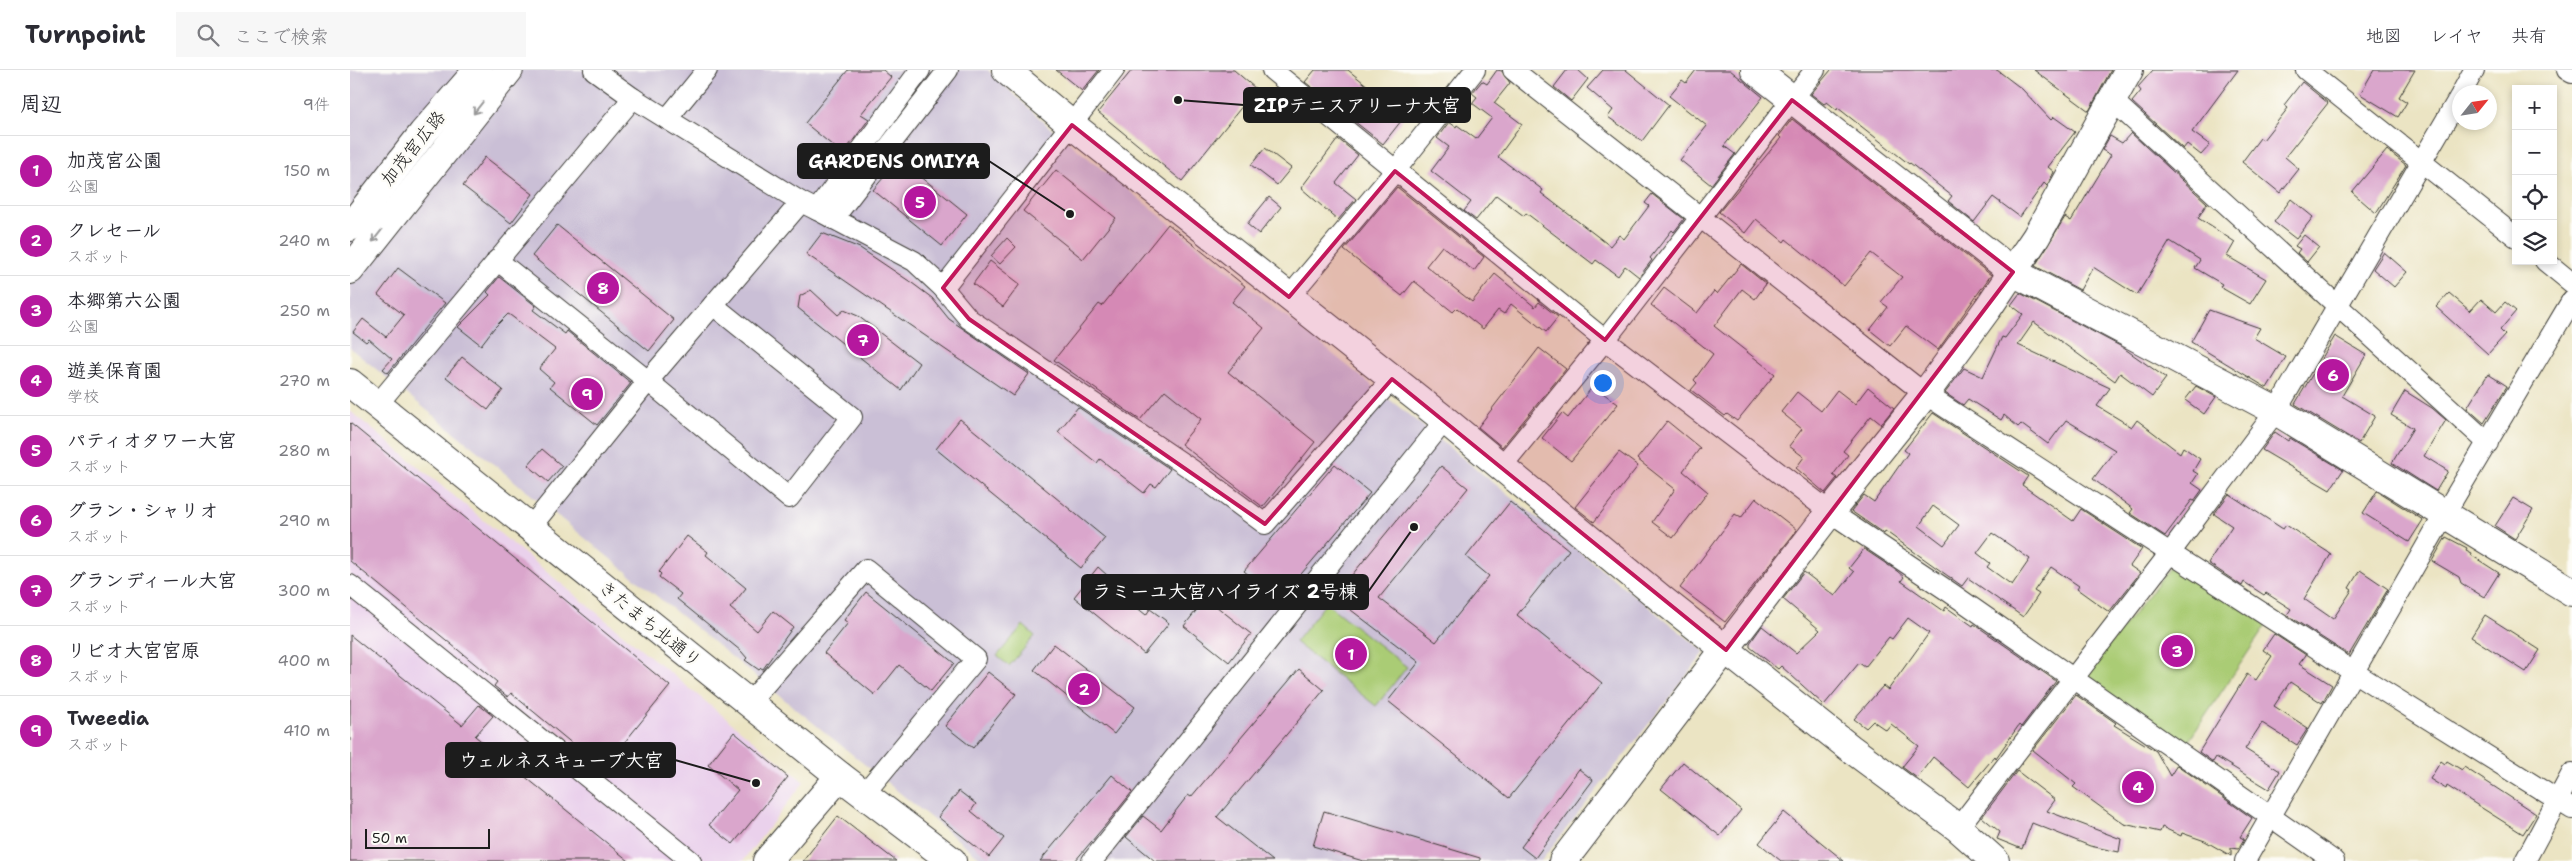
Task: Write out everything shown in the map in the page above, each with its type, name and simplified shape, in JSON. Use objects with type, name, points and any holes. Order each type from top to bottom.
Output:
[{"type":"street","name":"加茂宮広路","points":[[350,227],[423,133],[478,70]]},
{"type":"street","points":[[350,270],[509,70]]},
{"type":"street","points":[[594,70],[633,98],[817,210],[914,261],[943,288],[969,319],[1191,469],[1265,524],[1392,379]]},
{"type":"street","points":[[667,119],[707,70]]},
{"type":"street","points":[[817,210],[920,70]]},
{"type":"street","points":[[530,528],[648,381],[713,305],[817,210],[948,70]]},
{"type":"street","points":[[1006,70],[1072,125],[1445,420],[1726,650],[1850,748],[1958,828],[1991,858],[2014,861]]},
{"type":"street","points":[[943,288],[1114,70]]},
{"type":"street","points":[[1272,70],[1605,340],[1830,512],[2334,861]]},
{"type":"street","points":[[1289,297],[1395,171],[1474,70]]},
{"type":"street","points":[[1513,70],[1925,394],[2564,805]]},
{"type":"street","points":[[1755,70],[2013,272],[2276,411],[2572,592]]},
{"type":"street","points":[[1501,467],[1605,340],[1815,70]]},
{"type":"street","points":[[1563,861],[1830,512],[1925,394],[2013,272],[2055,204],[2129,70]]},
{"type":"street","points":[[2306,70],[2512,235]]},
{"type":"street","points":[[2466,85],[2474,70]]},
{"type":"street","points":[[2567,70],[2572,73]]},
{"type":"street","points":[[377,405],[633,98]]},
{"type":"street","points":[[2112,100],[2488,443]]},
{"type":"street","points":[[1958,828],[2170,553],[2276,411],[2452,110]]},
{"type":"street","points":[[497,260],[648,381],[789,498],[852,416],[713,305]]},
{"type":"street","points":[[2550,265],[2572,284]]},
{"type":"street","points":[[2246,861],[2444,515],[2572,300]]},
{"type":"street","name":"きたまち北通り","points":[[350,383],[840,776],[952,861]]},
{"type":"street","points":[[1092,861],[1445,420]]},
{"type":"street","points":[[749,703],[866,569],[976,660],[864,794]]},
{"type":"street","points":[[350,585],[691,861]]},
{"type":"street","points":[[2525,861],[2564,805],[2572,773]]},
{"type":"street","points":[[767,861],[840,776]]},
{"type":"highlighted area","points":[[1792,100],[2013,272],[1726,650],[1392,379],[1265,524],[969,319],[943,288],[1072,125],[1289,297],[1395,171],[1605,340]]},
{"type":"shaded area","points":[[350,70],[988,70],[1048,126],[1705,652],[1541,861],[984,861],[350,348]]},
{"type":"shaded area","points":[[350,411],[804,782],[743,861],[350,861]]},
{"type":"green space","points":[[2173,564],[2267,624],[2184,748],[2083,678]]},
{"type":"green space","points":[[1326,603],[1407,667],[1376,706],[1295,642]]},
{"type":"green space","points":[[1023,625],[1035,636],[1009,666],[997,656]]},
{"type":"building","points":[[848,70],[883,70],[891,77],[861,114],[869,119],[843,154],[805,123]]},
{"type":"building","points":[[1056,70],[1099,70],[1082,91]]},
{"type":"building","points":[[1132,70],[1234,70],[1256,89],[1182,181],[1098,112]]},
{"type":"building","points":[[1315,70],[1348,70],[1405,116],[1383,144],[1305,82]]},
{"type":"building","points":[[1497,70],[1502,71],[1510,83],[1494,103],[1522,124],[1498,157],[1543,190],[1541,193],[1610,246],[1619,235],[1624,239],[1649,206],[1645,203],[1652,194],[1684,219],[1674,232],[1672,230],[1650,258],[1652,260],[1639,277],[1625,266],[1618,276],[1596,260],[1593,264],[1526,213],[1524,216],[1496,195],[1476,220],[1464,211],[1471,202],[1431,171],[1449,147],[1437,138],[1449,122],[1456,127],[1457,125],[1476,139],[1492,118],[1472,103],[1477,97],[1472,93],[1482,81],[1487,84]]},
{"type":"building","points":[[1567,70],[1578,70],[1588,79],[1571,101],[1554,87]]},
{"type":"building","points":[[1603,70],[1626,70],[1669,105],[1642,141],[1608,117],[1613,110],[1587,88]]},
{"type":"building","points":[[1696,70],[1730,70],[1763,97],[1724,146],[1735,154],[1711,185],[1680,160],[1707,126],[1669,96],[1682,80],[1686,83]]},
{"type":"building","points":[[1831,70],[1997,70],[2022,89],[2051,120],[2054,117],[2075,132],[2048,167],[2054,172],[2047,186],[2044,183],[2020,217],[1993,197],[1974,222],[1948,201],[1952,196],[1910,163],[1838,108],[1837,110],[1827,102],[1824,104],[1811,94]]},
{"type":"building","points":[[2034,70],[2111,70],[2089,111]]},
{"type":"building","points":[[2153,70],[2238,70],[2192,132],[2210,145],[2201,155],[2187,144],[2183,149],[2132,102],[2141,91],[2138,87]]},
{"type":"building","points":[[2374,70],[2415,70],[2399,97],[2407,102],[2398,117],[2360,94]]},
{"type":"building","points":[[2302,82],[2328,103],[2285,157],[2299,169],[2280,193],[2242,162],[2260,138],[2263,140],[2288,108],[2284,105]]},
{"type":"building","points":[[1792,119],[1991,275],[1938,350],[1906,326],[1890,346],[1870,330],[1888,307],[1881,302],[1902,277],[1871,253],[1844,286],[1786,239],[1784,242],[1756,219],[1745,233],[1719,212],[1781,138],[1779,136]]},
{"type":"building","points":[[2131,133],[2207,203],[2198,218],[2235,242],[2227,256],[2266,279],[2250,304],[2220,287],[2222,284],[2195,268],[2200,260],[2170,241],[2137,295],[2093,267],[2080,290],[2035,266],[2065,217],[2071,221],[2111,155],[2102,150],[2110,136],[2122,143]]},
{"type":"building","points":[[1338,139],[1358,155],[1336,183],[1356,199],[1338,220],[1301,188]]},
{"type":"building","points":[[1265,148],[1291,168],[1277,185],[1251,165]]},
{"type":"building","points":[[2387,150],[2406,165],[2376,213],[2352,192]]},
{"type":"building","points":[[485,157],[533,194],[511,223],[463,186]]},
{"type":"building","points":[[899,159],[967,214],[942,246],[873,190]]},
{"type":"building","points":[[1056,170],[1116,218],[1083,259],[1023,211]]},
{"type":"building","points":[[1397,187],[1484,257],[1474,271],[1442,246],[1426,266],[1472,302],[1495,274],[1535,307],[1539,302],[1558,317],[1546,332],[1511,304],[1504,314],[1498,310],[1483,329],[1457,308],[1453,312],[1414,281],[1402,296],[1344,250]]},
{"type":"building","points":[[1269,197],[1281,207],[1259,234],[1247,224]]},
{"type":"building","points":[[2291,199],[2313,217],[2296,239],[2274,222]]},
{"type":"building","points":[[1168,224],[1245,286],[1232,302],[1264,328],[1228,372],[1315,442],[1263,507],[1181,444],[1201,419],[1165,390],[1140,420],[1054,360],[1099,304],[1102,306]]},
{"type":"building","points":[[557,225],[674,320],[649,351],[532,256]]},
{"type":"building","points":[[822,233],[860,248],[912,283],[932,298],[949,319],[1029,374],[1013,396],[806,254]]},
{"type":"building","points":[[2304,235],[2319,247],[2307,262],[2297,253],[2300,249],[2295,246]]},
{"type":"building","points":[[1007,238],[1016,247],[1000,264],[991,256]]},
{"type":"building","points":[[2384,252],[2407,272],[2394,287],[2373,269]]},
{"type":"building","points":[[990,261],[1020,284],[1003,307],[973,284]]},
{"type":"building","points":[[1741,264],[1766,284],[1755,299],[1742,289],[1714,326],[1775,374],[1737,421],[1727,414],[1725,416],[1691,390],[1697,383],[1694,380],[1713,354],[1651,305],[1664,288],[1697,313],[1714,291],[1717,294]]},
{"type":"building","points":[[398,268],[445,303],[388,373],[383,369],[392,359],[369,339],[366,342],[353,332],[363,319],[386,337],[404,315],[378,295]]},
{"type":"building","points":[[499,277],[536,306],[533,310],[565,334],[567,331],[631,383],[597,425],[550,387],[554,382],[539,369],[555,349],[510,315],[508,314],[494,328],[481,345],[458,327],[490,295],[487,292]]},
{"type":"building","points":[[811,290],[838,315],[844,310],[858,316],[919,363],[901,390],[798,308],[800,296]]},
{"type":"building","points":[[2020,293],[2122,347],[2166,378],[2152,397],[2120,373],[2115,381],[2034,322],[2018,345],[2110,388],[2097,406],[2132,427],[2137,420],[2180,453],[2183,447],[2200,459],[2193,471],[2198,474],[2192,483],[2202,490],[2194,501],[2192,500],[2165,536],[2130,513],[2133,509],[2093,479],[2115,450],[2066,420],[2048,444],[2021,424],[2018,427],[2004,415],[2001,420],[1968,399],[1963,405],[1945,393],[1964,368],[1983,377],[2002,337],[2005,338],[2023,314],[2011,305]]},
{"type":"building","points":[[2449,293],[2470,311],[2481,299],[2496,312],[2505,302],[2516,311],[2500,330],[2505,335],[2488,354],[2436,307]]},
{"type":"building","points":[[2209,310],[2260,328],[2254,338],[2286,357],[2267,388],[2191,342]]},
{"type":"building","points":[[2335,336],[2366,355],[2342,396],[2375,416],[2359,443],[2295,404]]},
{"type":"building","points":[[1539,348],[1566,369],[1502,447],[1478,427]]},
{"type":"building","points":[[462,357],[503,390],[488,410],[446,377]]},
{"type":"building","points":[[2488,374],[2507,386],[2484,423],[2467,408]]},
{"type":"building","points":[[1593,386],[1618,404],[1571,461],[1542,438],[1562,413],[1568,418]]},
{"type":"building","points":[[2196,386],[2216,397],[2204,414],[2185,400]]},
{"type":"building","points":[[1868,387],[1894,408],[1881,424],[1871,416],[1843,451],[1848,455],[1833,475],[1837,478],[1825,493],[1796,468],[1804,457],[1789,446],[1802,429],[1781,412],[1797,392],[1821,411],[1837,390],[1855,404]]},
{"type":"building","points":[[2405,391],[2432,408],[2446,420],[2424,456],[2448,471],[2436,491],[2392,463],[2413,428],[2391,415]]},
{"type":"building","points":[[1078,407],[1170,469],[1156,487],[1151,484],[1144,493],[1100,459],[1097,463],[1058,432]]},
{"type":"building","points":[[1933,413],[2028,476],[2022,485],[2073,521],[2081,509],[2142,549],[2130,566],[2140,573],[2109,612],[2077,589],[2079,586],[2051,567],[2034,591],[2039,594],[2023,617],[1968,578],[1962,586],[1885,531],[1884,534],[1851,511],[1864,495],[1874,502],[1908,453],[1904,450]],"holes":[[[1933,506],[1959,525],[1944,545],[1919,526]],[[1992,533],[2030,559],[2012,585],[1987,567],[1990,563],[1977,553]]]},
{"type":"building","points":[[960,419],[1105,538],[1081,568],[936,449]]},
{"type":"building","points":[[1667,421],[1700,448],[1683,471],[1708,492],[1673,538],[1652,522],[1675,489],[1637,459]]},
{"type":"building","points":[[350,423],[670,686],[603,769],[511,693],[508,697],[494,686],[497,682],[350,561]]},
{"type":"building","points":[[2275,432],[2288,441],[2290,438],[2343,470],[2330,490],[2262,450]]},
{"type":"building","points":[[542,449],[562,466],[548,482],[528,465]]},
{"type":"building","points":[[1619,452],[1638,466],[1594,522],[1575,507]]},
{"type":"building","points":[[1335,464],[1370,493],[1279,600],[1244,571]]},
{"type":"building","points":[[1441,466],[1468,488],[1379,598],[1436,642],[1489,576],[1466,557],[1510,502],[1569,550],[1517,615],[1602,683],[1509,798],[1388,701],[1419,662],[1334,597]]},
{"type":"building","points":[[2377,491],[2423,520],[2409,542],[2363,513]]},
{"type":"building","points":[[2229,494],[2283,529],[2286,525],[2331,554],[2304,599],[2333,619],[2352,590],[2349,588],[2360,570],[2388,589],[2349,655],[2287,615],[2291,609],[2244,582],[2242,586],[2208,563],[2232,526],[2214,514]]},
{"type":"building","points":[[1756,498],[1797,530],[1725,622],[1680,588],[1735,514],[1741,518]]},
{"type":"building","points":[[2513,498],[2533,510],[2515,539],[2495,526]]},
{"type":"building","points":[[687,536],[708,552],[706,555],[746,588],[730,608],[757,631],[773,611],[793,627],[763,669],[759,670],[745,660],[747,658],[741,651],[677,599],[681,594],[659,577],[661,574],[659,572]]},
{"type":"building","points":[[2446,537],[2467,548],[2466,550],[2472,553],[2471,555],[2499,573],[2484,597],[2461,583],[2459,577],[2432,561]]},
{"type":"building","points":[[1864,549],[1897,571],[1904,577],[1901,581],[1944,611],[1946,607],[1973,626],[1974,624],[2056,681],[2021,727],[2019,725],[1996,758],[1995,756],[1969,787],[1933,757],[1917,778],[1902,767],[1919,746],[1891,724],[1886,730],[1873,721],[1866,728],[1854,719],[1883,686],[1888,690],[1929,633],[1908,618],[1892,639],[1889,637],[1865,667],[1859,663],[1824,705],[1781,666],[1778,669],[1750,647],[1750,643],[1762,626],[1796,653],[1820,630],[1783,599],[1804,572],[1835,596],[1854,572],[1849,568]]},
{"type":"building","points":[[1098,567],[1108,576],[1104,581],[1146,615],[1150,609],[1169,623],[1144,654],[1074,597]]},
{"type":"building","points":[[866,592],[954,663],[931,691],[899,665],[875,695],[824,653],[848,623],[844,620]]},
{"type":"building","points":[[1206,598],[1251,634],[1229,662],[1184,626]]},
{"type":"building","points":[[2485,615],[2540,650],[2526,672],[2471,637]]},
{"type":"building","points":[[2274,634],[2306,655],[2299,664],[2332,685],[2322,703],[2290,682],[2274,706],[2308,728],[2297,745],[2262,723],[2245,749],[2280,771],[2269,789],[2216,757],[2213,762],[2199,752],[2247,674],[2256,680],[2272,656],[2263,650]]},
{"type":"building","points":[[350,635],[462,725],[479,705],[493,716],[475,736],[629,861],[350,861]]},
{"type":"building","points":[[1054,644],[1135,707],[1114,734],[1034,670]]},
{"type":"building","points":[[1299,669],[1324,690],[1217,817],[1273,861],[1155,861],[1126,837],[1143,816],[1161,830],[1188,795],[1191,797]]},
{"type":"building","points":[[988,672],[1016,694],[973,748],[945,726]]},
{"type":"building","points":[[2076,695],[2116,723],[2114,725],[2156,751],[2170,776],[2177,765],[2252,818],[2240,837],[2244,839],[2238,849],[2231,848],[2231,856],[2205,841],[2182,833],[2181,836],[2162,827],[2160,832],[2124,824],[2073,787],[2076,784],[2033,750]]},
{"type":"building","points":[[734,732],[788,777],[733,844],[709,825],[738,790],[708,765]]},
{"type":"building","points":[[2441,761],[2445,764],[2447,761],[2462,770],[2464,767],[2536,814],[2523,834],[2447,786],[2446,789],[2430,779]]},
{"type":"building","points":[[1683,762],[1741,810],[1720,836],[1661,789]]},
{"type":"building","points":[[1579,769],[1593,780],[1535,858],[1521,847]]},
{"type":"building","points":[[2017,771],[2055,800],[2047,811],[2121,839],[2119,852],[2090,846],[2032,823],[2022,849],[1997,839],[2000,832],[1982,817]]},
{"type":"building","points":[[1112,775],[1132,792],[1108,822],[1075,861],[1040,861]]},
{"type":"building","points":[[959,791],[976,804],[971,811],[1004,838],[989,857],[938,817]]},
{"type":"building","points":[[1324,811],[1480,858],[1480,861],[1363,861],[1313,846]]},
{"type":"building","points":[[1784,812],[1844,861],[1781,861],[1759,843]]},
{"type":"building","points":[[838,816],[896,861],[803,861]]},
{"type":"place","name":"ZIPテニスアリーナ大宮","points":[[1178,100]]},
{"type":"place","name":"パティオタワー大宮","points":[[920,202]]},
{"type":"place","name":"GARDENS OMIYA","points":[[1070,214]]},
{"type":"place","name":"リビオ大宮宮原","points":[[603,288]]},
{"type":"place","name":"グランディール大宮","points":[[863,340]]},
{"type":"place","name":"グラン・シャリオ","points":[[2333,375]]},
{"type":"place","name":"Tweedia","points":[[587,394]]},
{"type":"place","name":"ラミーユ大宮ハイライズ 2号棟","points":[[1414,527]]},
{"type":"place","name":"本郷第六公園","points":[[2177,651]]},
{"type":"place","name":"加茂宮公園","points":[[1351,654]]},
{"type":"place","name":"クレセール","points":[[1084,689]]},
{"type":"place","name":"ウェルネスキューブ大宮","points":[[756,783]]},
{"type":"place","name":"遊美保育園","points":[[2138,787]]}]
